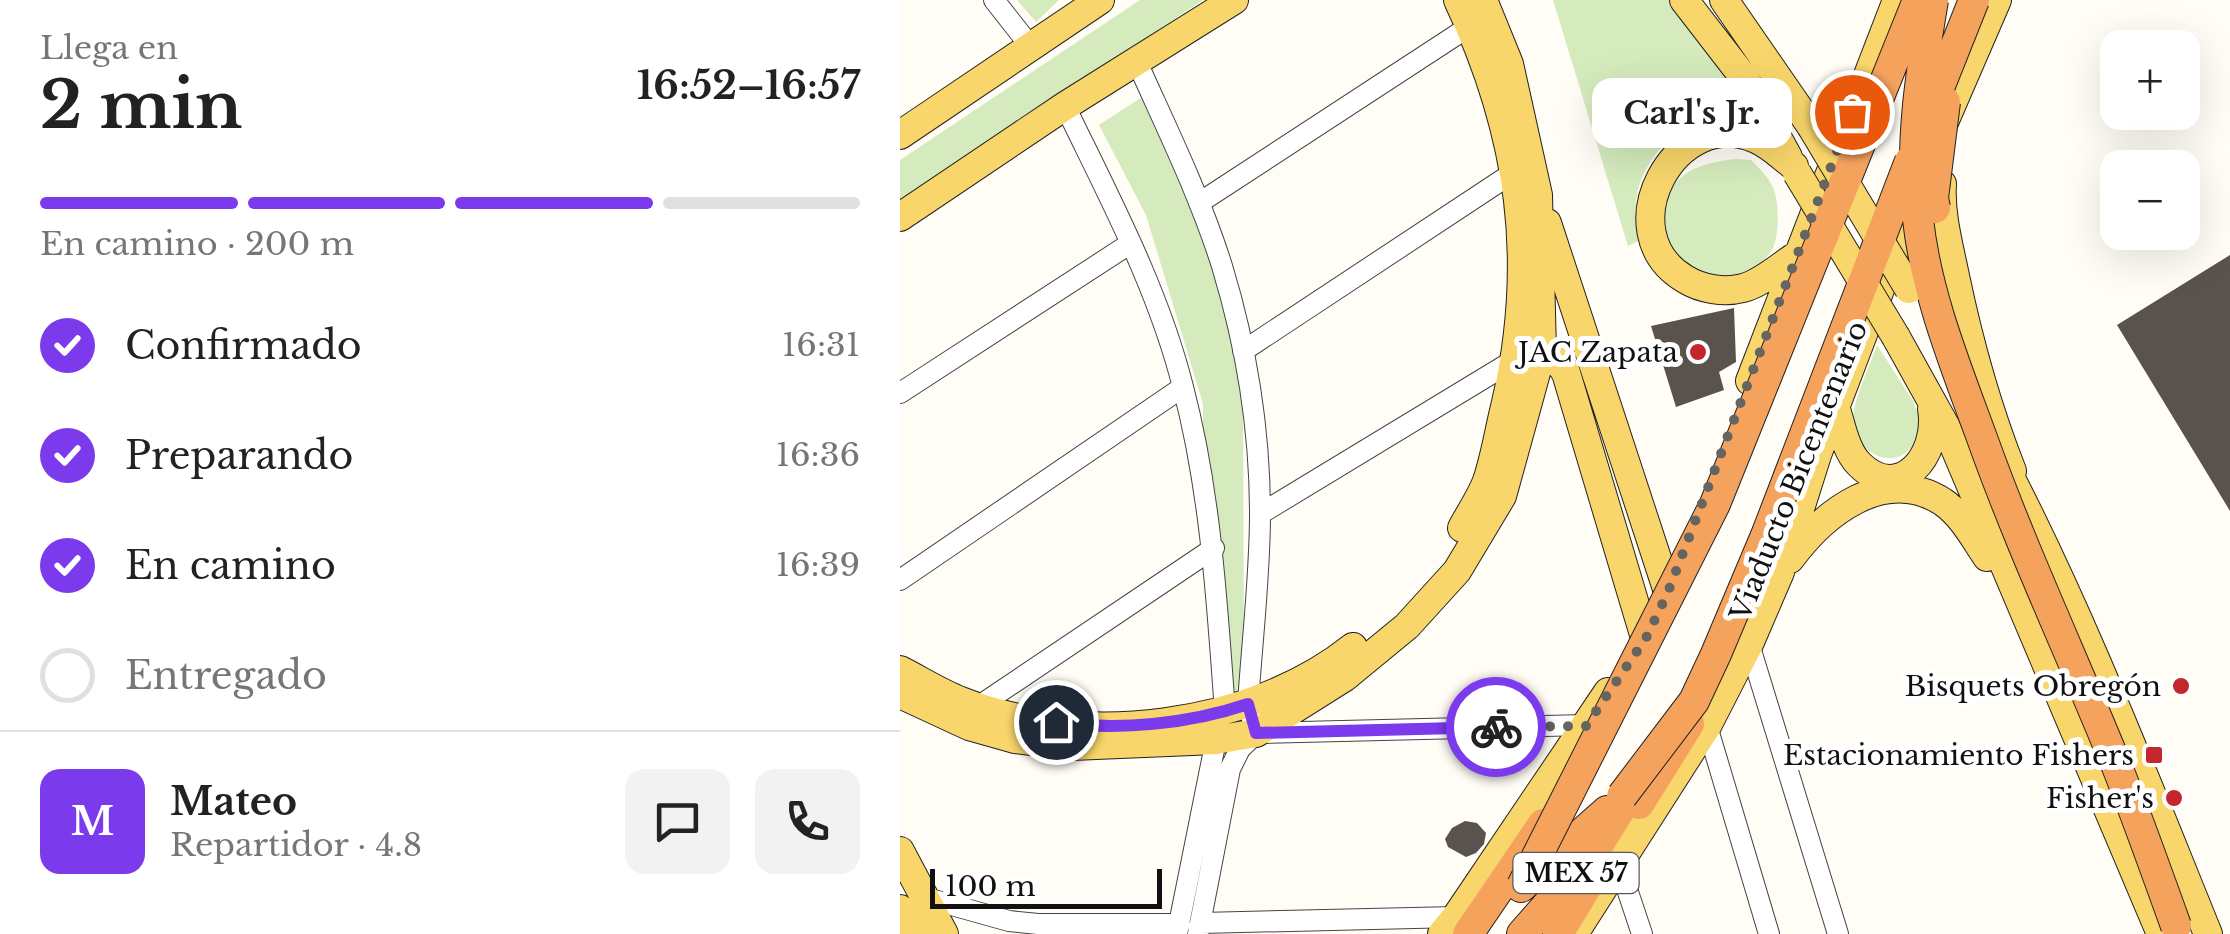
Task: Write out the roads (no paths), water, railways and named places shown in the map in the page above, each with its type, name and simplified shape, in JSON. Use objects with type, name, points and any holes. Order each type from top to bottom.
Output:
[{"type":"highway","points":[[1488,934],[1522,886],[1715,504],[1918,0]]},
{"type":"highway","points":[[1932,0],[1914,154],[1918,219],[1927,268],[1950,348],[2006,505],[2184,930]]},
{"type":"highway","name":"MEX 57","points":[[1455,928],[1662,638],[1810,300],[1932,0]]},
{"type":"highway","name":"MEX 57","points":[[1522,934],[1592,854],[1624,807],[1712,647],[1845,318],[1966,0]]},
{"type":"highway","points":[[1558,934],[1700,711],[1974,0]]},
{"type":"highway","name":"Viaducto Bicentenario","points":[[1700,711],[1752,595],[1988,0]]},
{"type":"highway","points":[[1946,110],[1932,198],[1972,389],[2184,930]]},
{"type":"highway","points":[[1522,886],[1622,796],[1700,711]]},
{"type":"main road","points":[[900,217],[1064,106],[1234,0]]},
{"type":"main road","points":[[1458,0],[1491,75],[1523,187],[1668,592]]},
{"type":"main road","points":[[900,670],[960,701],[1083,726],[1184,731],[1216,740],[1256,733],[1345,677],[1407,626],[1456,571],[1502,496],[1529,355],[1523,187],[1509,64],[1484,0]]},
{"type":"main road","points":[[1684,0],[1746,79],[1928,393],[2022,608],[2184,930]]},
{"type":"main road","points":[[1724,0],[1811,126],[1910,290],[2028,510]]},
{"type":"main road","points":[[1455,928],[1646,638],[1668,592],[1896,0]]},
{"type":"main road","points":[[1573,934],[1619,866],[1700,711],[1749,644],[1780,572],[1835,406],[1946,110],[1998,0]]},
{"type":"main road","points":[[900,135],[1097,1]]},
{"type":"main road","points":[[1946,110],[1941,192],[1946,233],[1990,418],[2121,719],[2184,930]]},
{"type":"main road","points":[[1796,169],[1756,139],[1729,132],[1708,137],[1670,162],[1654,187],[1650,213],[1653,242],[1671,270],[1697,286],[1728,290],[1746,287],[1796,256]]},
{"type":"main road","points":[[1529,355],[1556,358],[1566,373],[1646,638]]},
{"type":"main road","points":[[900,694],[969,726],[1015,738],[1072,746],[1184,731],[1334,662],[1395,613],[1444,559],[1486,483],[1529,355]]},
{"type":"main road","points":[[1835,406],[1856,462],[1874,474],[1900,476],[1919,467],[1929,452],[1933,418],[1928,393]]},
{"type":"main road","points":[[1780,572],[1828,514],[1865,494],[1900,490],[1942,502],[1961,519],[2022,608]]},
{"type":"main road","points":[[900,852],[912,903],[914,934]]},
{"type":"main road","points":[[912,903],[944,934]]},
{"type":"street","points":[[994,0],[1031,46]]},
{"type":"street","points":[[1199,202],[1470,26]]},
{"type":"street","points":[[1137,62],[1199,202],[1222,266],[1243,351],[1255,426],[1260,514],[1236,708]]},
{"type":"street","points":[[1064,106],[1131,243],[1161,316],[1183,387],[1214,548],[1236,708],[1256,733]]},
{"type":"street","points":[[1243,351],[1523,187]]},
{"type":"street","points":[[900,393],[1131,243]]},
{"type":"street","points":[[1260,514],[1529,355]]},
{"type":"street","points":[[900,580],[1183,387]]},
{"type":"street","points":[[978,706],[1214,548]]},
{"type":"street","points":[[1749,644],[1838,934]]},
{"type":"street","points":[[1700,711],[1768,934]]},
{"type":"street","points":[[1189,929],[1230,769],[1240,749],[1256,733],[1586,726]]},
{"type":"street","points":[[1189,929],[1216,740]]},
{"type":"street","points":[[1619,866],[1642,934]]},
{"type":"street","points":[[912,903],[1038,924],[1189,929],[1455,928]]},
{"type":"place","name":"Carl's Jr.","points":[[1852,112]]},
{"type":"place","name":"JAC Zapata","points":[[1698,352]]},
{"type":"place","name":"Bisquets Obregón","points":[[2181,686]]},
{"type":"place","name":"Estacionamiento Fishers","points":[[2154,755]]},
{"type":"place","name":"Fisher's","points":[[2174,798]]}]
